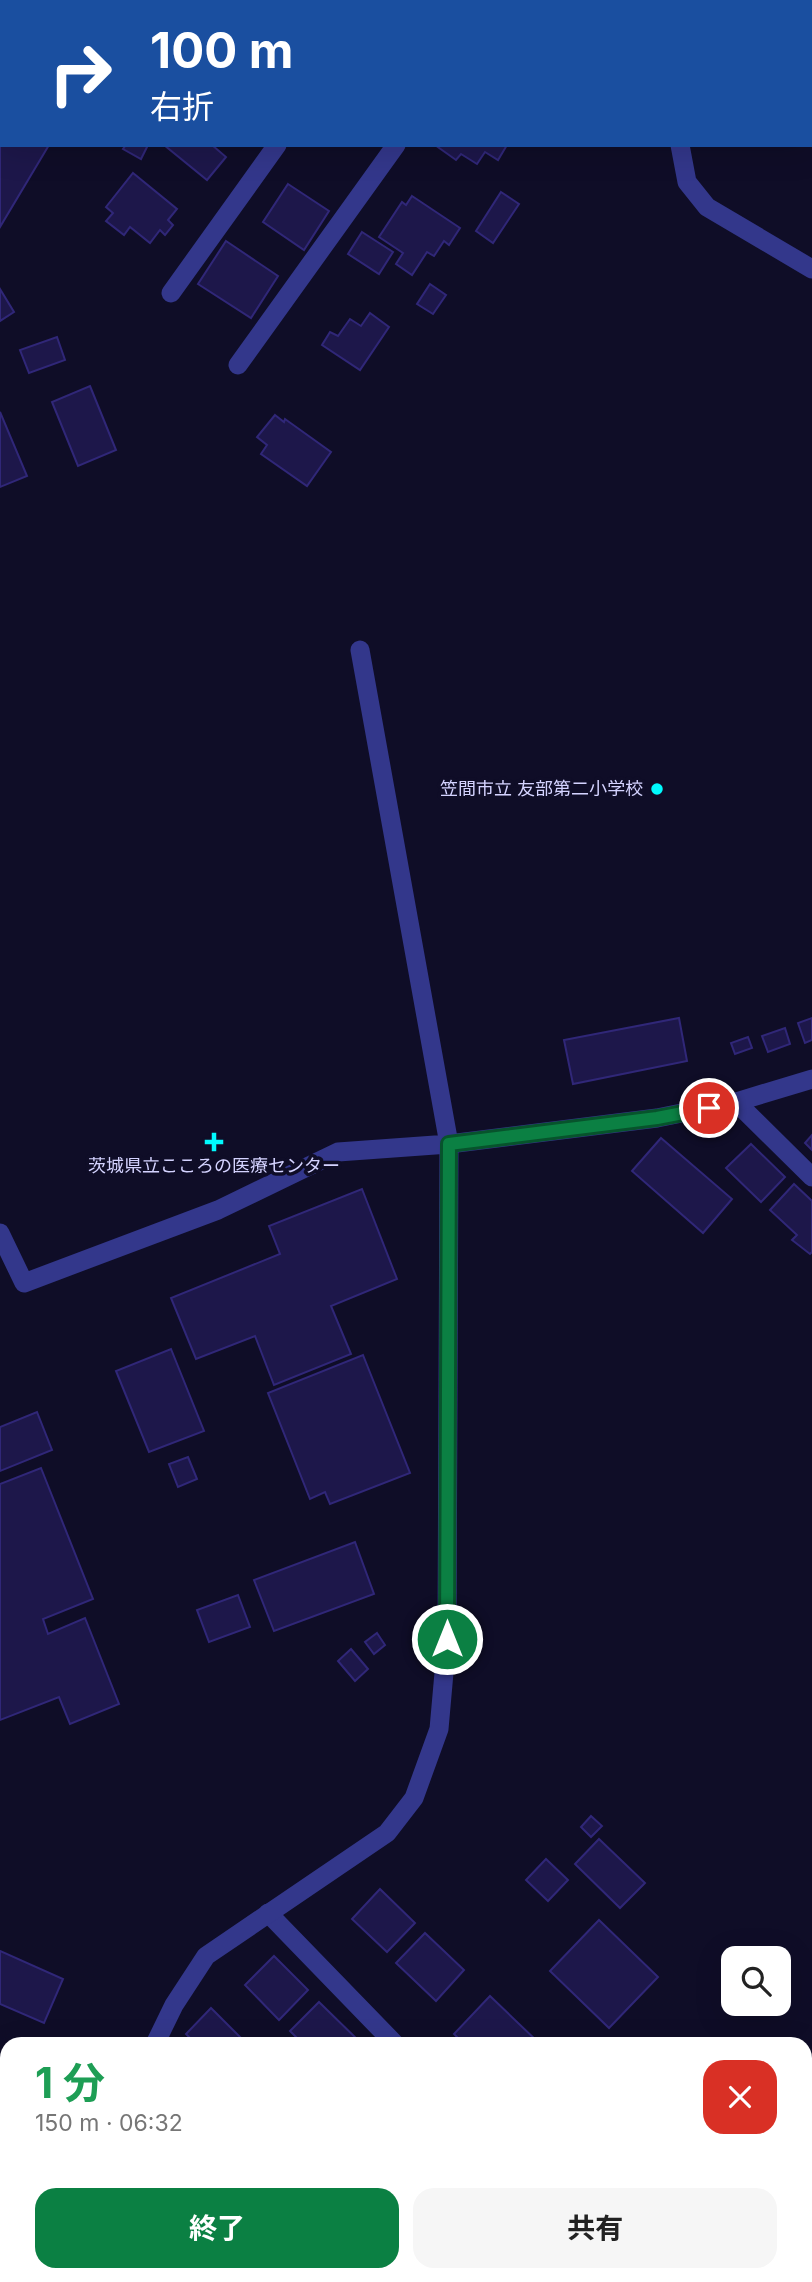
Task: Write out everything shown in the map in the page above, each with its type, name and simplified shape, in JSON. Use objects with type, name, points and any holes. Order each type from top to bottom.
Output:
[{"type":"street","points":[[171,293],[276,147]]},
{"type":"street","points":[[238,365],[395,147]]},
{"type":"street","points":[[680,147],[687,182],[707,207],[812,269]]},
{"type":"street","points":[[158,2037],[174,2005],[206,1956],[387,1833],[414,1798],[439,1729],[447,1639],[449,1144],[360,650]]},
{"type":"street","points":[[0,1233],[24,1283],[218,1209],[338,1152],[449,1144],[657,1118],[736,1102],[812,1079]]},
{"type":"street","points":[[736,1102],[812,1177]]},
{"type":"street","points":[[268,1913],[388,2037]]},
{"type":"building","points":[[0,147],[48,147],[0,227]]},
{"type":"building","points":[[124,147],[147,147],[141,159],[123,149]]},
{"type":"building","points":[[166,147],[214,147],[226,157],[207,180]]},
{"type":"building","points":[[438,147],[506,147],[498,160],[485,152],[477,164],[461,154],[456,160]]},
{"type":"building","points":[[133,173],[177,209],[168,220],[173,225],[165,235],[160,230],[150,243],[130,227],[124,235],[106,221],[113,213],[106,207]]},
{"type":"building","points":[[288,184],[329,211],[304,250],[263,222]]},
{"type":"building","points":[[501,192],[519,204],[493,243],[476,231]]},
{"type":"building","points":[[412,196],[460,228],[449,245],[444,241],[434,256],[427,252],[412,275],[396,264],[403,253],[379,237],[402,202],[406,205]]},
{"type":"building","points":[[362,232],[393,252],[379,274],[348,254]]},
{"type":"building","points":[[226,241],[278,276],[251,318],[198,284]]},
{"type":"building","points":[[430,284],[446,295],[433,314],[417,304]]},
{"type":"building","points":[[0,289],[14,312],[0,321]]},
{"type":"building","points":[[370,313],[389,327],[360,370],[322,345],[330,332],[338,336],[350,319],[361,326]]},
{"type":"building","points":[[57,337],[65,360],[29,373],[20,350]]},
{"type":"building","points":[[90,386],[116,450],[78,466],[52,402]]},
{"type":"building","points":[[0,412],[27,476],[0,487]]},
{"type":"building","points":[[275,415],[284,422],[285,419],[331,452],[307,486],[261,454],[267,445],[257,437]]},
{"type":"building","points":[[679,1018],[687,1061],[573,1084],[564,1040]]},
{"type":"building","points":[[812,1018],[812,1040],[805,1043],[798,1023]]},
{"type":"building","points":[[785,1028],[790,1044],[768,1052],[762,1036]]},
{"type":"building","points":[[748,1037],[752,1048],[735,1054],[731,1043]]},
{"type":"building","points":[[812,1135],[812,1150],[805,1143]]},
{"type":"building","points":[[661,1138],[732,1199],[703,1233],[632,1171]]},
{"type":"building","points":[[751,1144],[785,1177],[761,1202],[726,1168]]},
{"type":"building","points":[[794,1184],[812,1201],[810,1254],[792,1240],[797,1235],[770,1210]]},
{"type":"building","points":[[362,1189],[397,1279],[331,1306],[351,1354],[274,1385],[255,1336],[196,1359],[171,1298],[280,1254],[269,1226]]},
{"type":"building","points":[[171,1349],[204,1431],[149,1452],[116,1371]]},
{"type":"building","points":[[363,1355],[410,1473],[330,1504],[325,1492],[310,1499],[268,1393]]},
{"type":"building","points":[[37,1412],[52,1450],[0,1471],[0,1427]]},
{"type":"building","points":[[188,1457],[197,1479],[178,1487],[169,1464]]},
{"type":"building","points":[[41,1468],[93,1599],[43,1619],[48,1634],[85,1618],[119,1704],[70,1724],[59,1697],[0,1720],[0,1484]]},
{"type":"building","points":[[355,1542],[374,1594],[274,1631],[254,1580]]},
{"type":"building","points":[[238,1595],[250,1627],[209,1642],[197,1610]]},
{"type":"building","points":[[377,1633],[385,1645],[374,1654],[365,1642]]},
{"type":"building","points":[[351,1649],[368,1669],[355,1681],[338,1661]]},
{"type":"building","points":[[591,1816],[602,1826],[591,1837],[581,1827]]},
{"type":"building","points":[[599,1839],[645,1883],[620,1908],[575,1864]]},
{"type":"building","points":[[546,1859],[568,1880],[548,1901],[526,1880]]},
{"type":"building","points":[[380,1889],[415,1923],[387,1952],[352,1919]]},
{"type":"building","points":[[599,1920],[658,1977],[609,2028],[550,1971]]},
{"type":"building","points":[[425,1933],[464,1970],[436,2001],[396,1963]]},
{"type":"building","points":[[0,1951],[63,1979],[44,2023],[0,2004]]},
{"type":"building","points":[[274,1956],[308,1990],[279,2020],[245,1985]]},
{"type":"building","points":[[490,1996],[533,2037],[457,2037],[454,2034]]},
{"type":"building","points":[[319,2002],[355,2037],[296,2037],[290,2031]]},
{"type":"building","points":[[211,2008],[240,2037],[189,2037],[186,2034]]},
{"type":"place","name":"笠間市立 友部第二小学校","points":[[657,789]]},
{"type":"place","name":"茨城県立こころの医療センター","points":[[214,1142]]},
{"type":"route","points":[[447,1639],[449,1144],[657,1118],[709,1108]]}]
